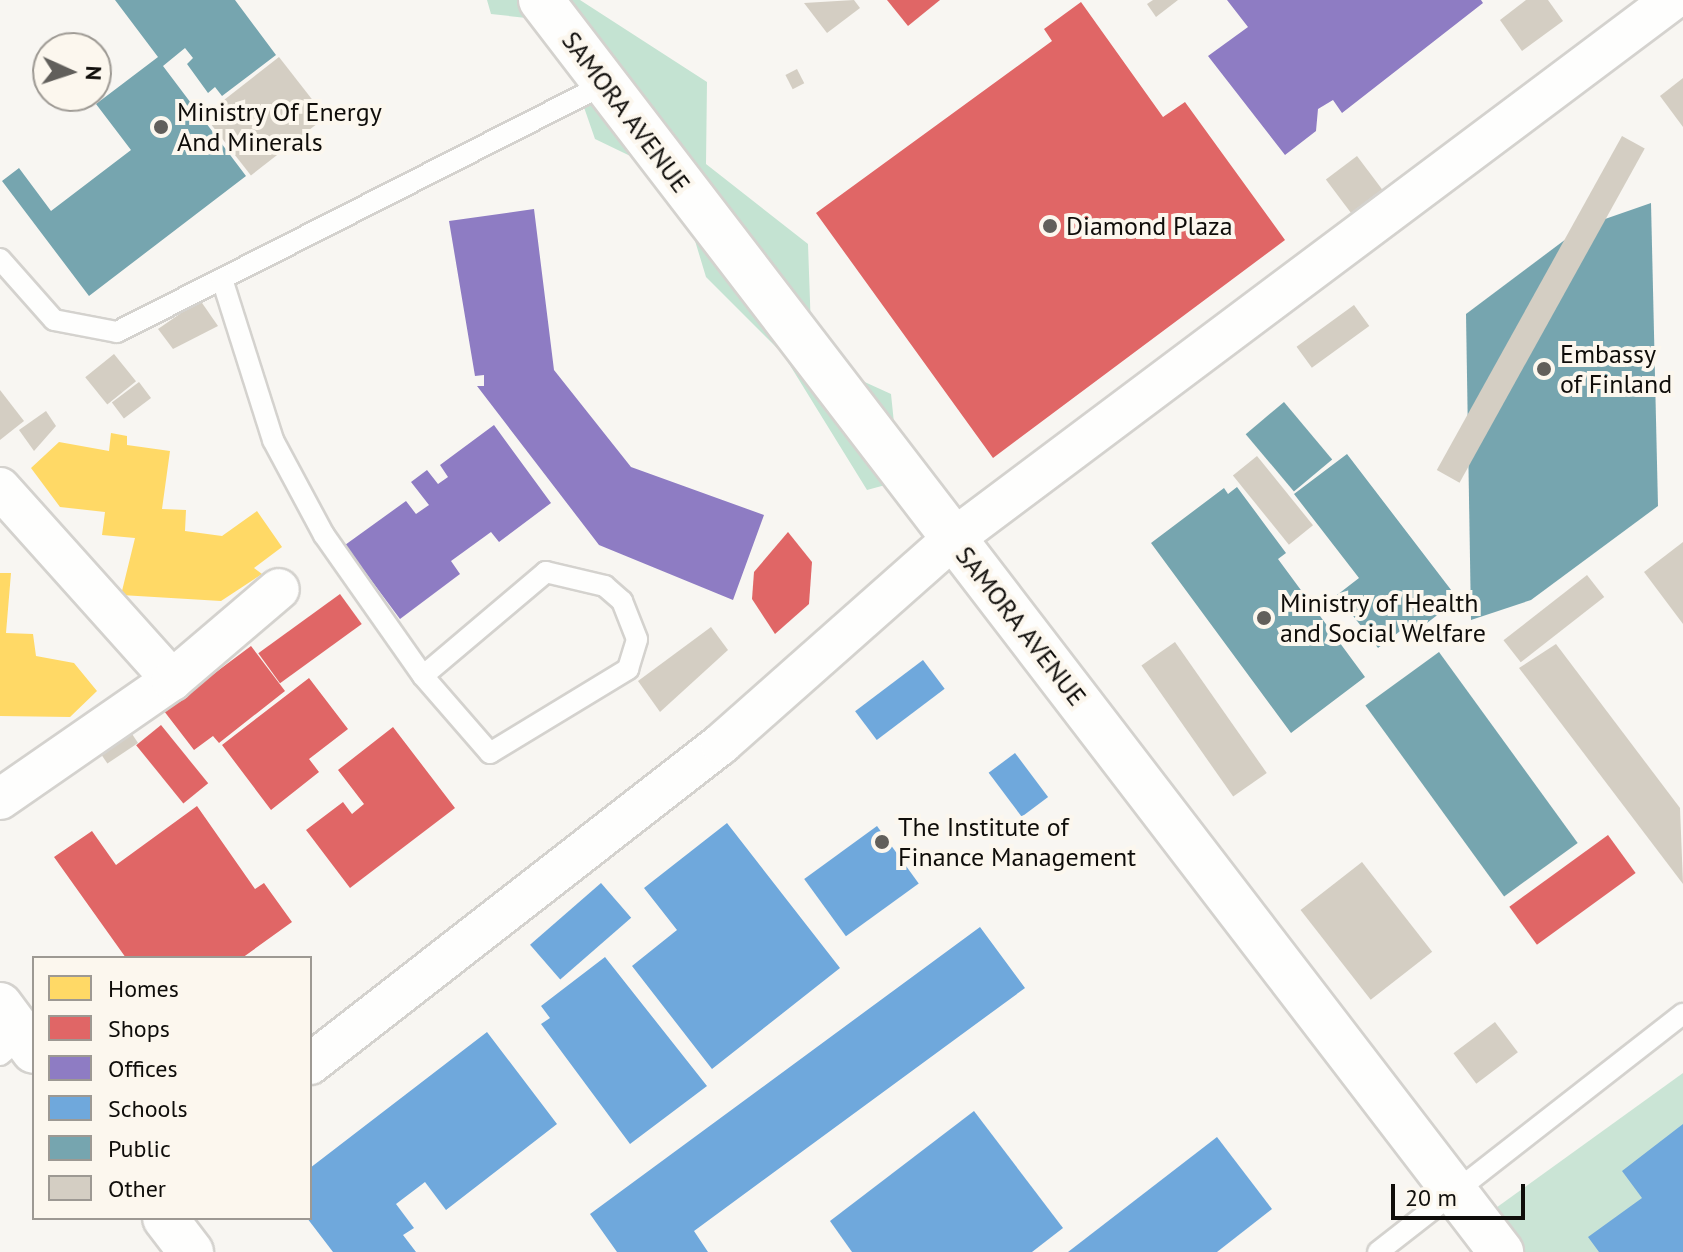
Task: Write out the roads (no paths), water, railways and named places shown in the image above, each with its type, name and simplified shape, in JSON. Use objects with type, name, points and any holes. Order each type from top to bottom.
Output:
[{"type":"street","name":"SAMORA AVENUE","points":[[541,0],[1501,1252]]},
{"type":"street","points":[[312,1062],[721,744],[953,539],[1672,0]]},
{"type":"street","points":[[0,488],[172,680]]},
{"type":"street","points":[[0,799],[172,680],[279,589]]},
{"type":"street","points":[[167,1220],[191,1252]]},
{"type":"lane","points":[[0,259],[54,320],[94,333],[117,332],[605,84]]},
{"type":"lane","points":[[222,279],[273,440],[324,535],[423,676],[490,753],[628,669],[637,639],[622,601],[605,586],[546,572],[423,676]]},
{"type":"lane","points":[[1378,1252],[1683,1014]]},
{"type":"place","name":"Ministry Of Energy And Minerals","points":[[161,127]]},
{"type":"place","name":"Diamond Plaza","points":[[1050,226]]},
{"type":"place","name":"Embassy of Finland","points":[[1544,369]]},
{"type":"place","name":"Ministry of Health and Social Welfare","points":[[1264,618]]},
{"type":"place","name":"The Institute of Finance Management","points":[[882,842]]}]
